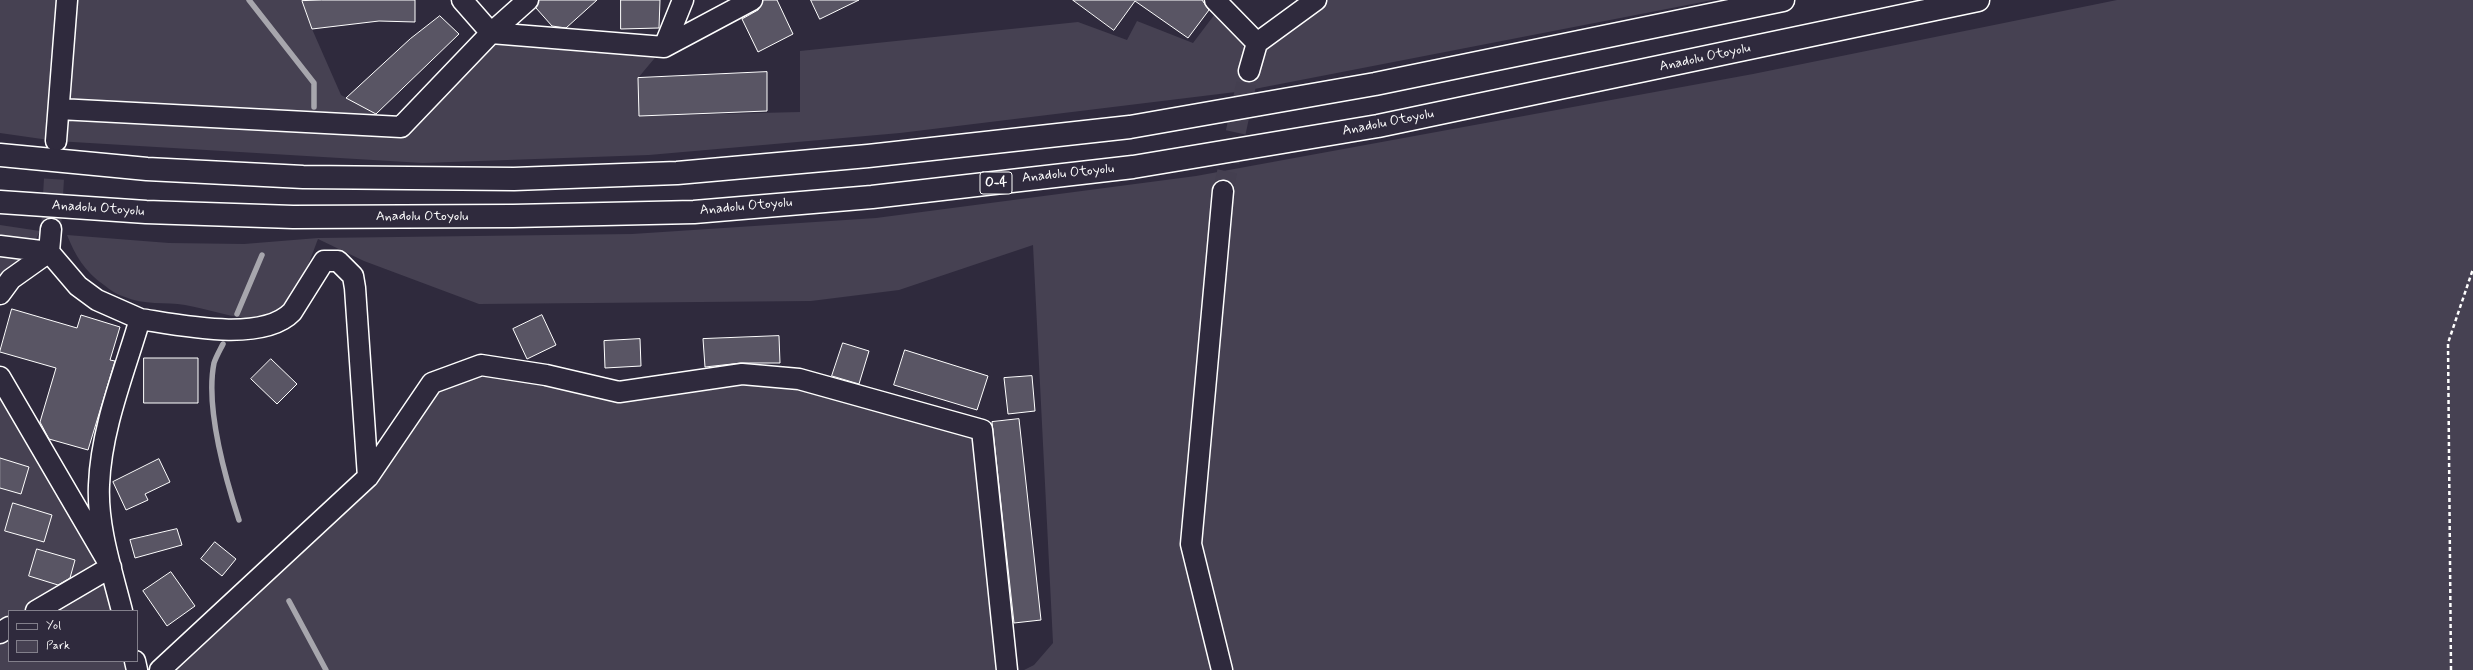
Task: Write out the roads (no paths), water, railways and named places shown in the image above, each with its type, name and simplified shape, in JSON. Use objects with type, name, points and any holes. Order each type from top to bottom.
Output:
[{"type":"highway","points":[[0,156],[147,169],[303,177],[514,179],[678,173],[868,156],[1130,127],[1383,82],[1783,0]]},
{"type":"highway","name":"Anadolu Otoyolu","points":[[0,202],[146,212],[285,217],[498,216],[694,212],[872,197],[1133,167],[1378,126],[1978,0]]},
{"type":"street","points":[[56,141],[67,0]]},
{"type":"street","points":[[462,0],[491,33],[664,47],[752,0]]},
{"type":"street","points":[[59,109],[401,128],[491,33],[528,0]]},
{"type":"street","points":[[664,47],[682,0]]},
{"type":"street","points":[[1215,0],[1257,43]]},
{"type":"street","points":[[1249,71],[1257,43],[1316,0]]},
{"type":"street","points":[[1222,670],[1192,544],[1224,191]]},
{"type":"street","points":[[51,229],[50,252],[78,286],[97,300],[140,319],[219,329],[247,328],[275,323],[286,318],[292,312],[324,261],[338,261],[353,276],[355,288],[368,477]]},
{"type":"street","points":[[0,246],[50,252]]},
{"type":"street","points":[[0,294],[11,279],[50,252]]},
{"type":"street","points":[[122,610],[110,567],[100,509],[100,466],[104,443],[140,319]]},
{"type":"street","points":[[160,670],[368,477],[432,383],[481,365],[546,375],[619,392],[742,374],[799,379],[982,430],[1007,670]]},
{"type":"street","points":[[0,377],[110,567]]},
{"type":"street","points":[[38,610],[110,567]]},
{"type":"waterway","points":[[249,0],[314,83],[314,107]]},
{"type":"waterway","points":[[237,314],[262,255]]},
{"type":"waterway","points":[[223,344],[214,363],[212,400],[218,442],[228,484],[239,520]]},
{"type":"waterway","points":[[289,601],[326,670]]},
{"type":"tunnel","points":[[1223,191],[1249,71]]},
{"type":"tunnel","points":[[51,229],[56,145]]}]
